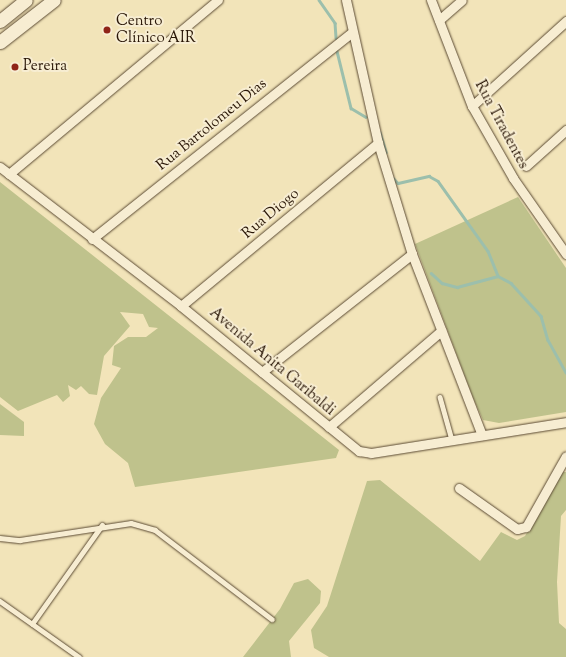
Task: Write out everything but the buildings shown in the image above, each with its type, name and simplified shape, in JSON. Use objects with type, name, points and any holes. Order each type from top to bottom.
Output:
[{"type":"main road","points":[[0,21],[26,0]]},
{"type":"main road","points":[[0,42],[54,0]]},
{"type":"street","points":[[9,174],[218,0]]},
{"type":"street","points":[[346,0],[351,33],[378,143],[412,254],[482,435]]},
{"type":"street","name":"Rua Tiradentes","points":[[431,0],[472,106],[513,178],[564,247]]},
{"type":"street","points":[[439,20],[462,0]]},
{"type":"street","points":[[472,106],[566,21]]},
{"type":"street","name":"Rua Bartolomeu Dias","points":[[92,239],[351,33]]},
{"type":"street","points":[[526,166],[566,130]]},
{"type":"street","name":"Rua Diogo","points":[[181,306],[378,143]]},
{"type":"street","name":"Avenida Anita Garibaldi","points":[[0,167],[181,306],[359,451],[371,453],[566,422]]},
{"type":"street","points":[[262,372],[412,254]]},
{"type":"street","points":[[329,427],[441,331]]},
{"type":"street","points":[[459,488],[517,529],[526,527],[566,456]]},
{"type":"lane","points":[[440,397],[452,440]]},
{"type":"lane","points":[[0,538],[20,540],[102,525],[131,523],[155,530],[272,619]]},
{"type":"lane","points":[[32,624],[102,525]]},
{"type":"lane","points":[[0,601],[79,657]]},
{"type":"green space","points":[[0,182],[339,450],[336,458],[135,487],[128,463],[105,444],[94,424],[101,398],[121,368],[112,365],[114,346],[128,337],[146,337],[158,328],[149,327],[143,314],[120,312],[130,326],[104,356],[97,395],[89,394],[81,386],[76,390],[68,385],[70,396],[63,402],[57,395],[18,411],[0,397]]},
{"type":"green space","points":[[518,197],[566,268],[566,412],[499,423],[483,420],[473,398],[415,244]]},
{"type":"green space","points":[[0,404],[24,422],[24,436],[0,435]]},
{"type":"green space","points":[[562,472],[566,472],[566,510],[561,516],[557,582],[559,623],[566,629],[566,657],[329,657],[314,648],[311,630],[327,606],[367,481],[380,480],[480,561],[501,532],[517,540],[525,536]]},
{"type":"green space","points":[[308,579],[321,591],[320,603],[289,641],[291,657],[243,657],[280,609],[294,583]]},
{"type":"waterway","points":[[319,0],[335,23],[336,38]]},
{"type":"waterway","points":[[337,51],[351,108],[366,117]]},
{"type":"waterway","points":[[380,132],[386,152]]},
{"type":"waterway","points":[[393,178],[398,183],[429,176],[438,181],[488,251],[498,276],[511,283],[541,316],[548,340],[566,372]]},
{"type":"waterway","points":[[431,273],[442,283],[457,287],[498,276]]},
{"type":"place","name":"Centro Clínico AIR","points":[[107,30]]},
{"type":"place","name":"Pereira","points":[[15,67]]}]
